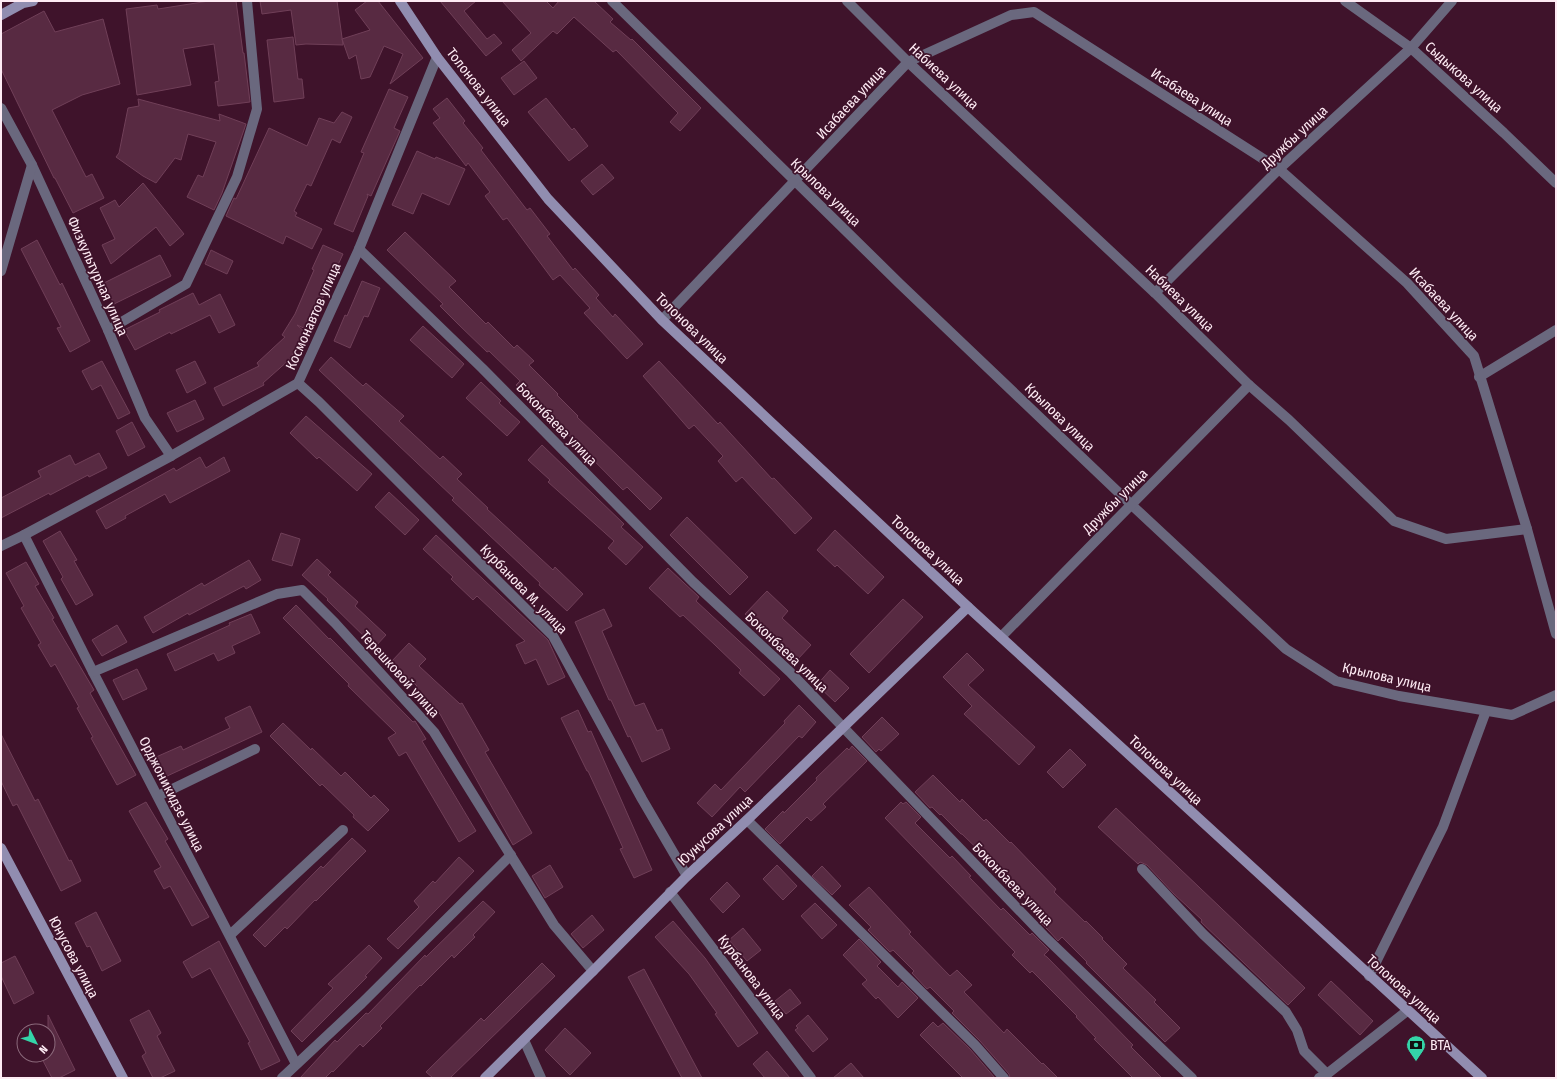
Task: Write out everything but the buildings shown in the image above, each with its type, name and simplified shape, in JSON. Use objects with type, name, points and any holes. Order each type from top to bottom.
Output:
[{"type":"main road","name":"Толонова улица","points":[[400,1],[438,57],[548,199],[662,320],[968,607],[1482,1078]]},
{"type":"main road","points":[[1,15],[26,2]]},
{"type":"main road","name":"Юунусова улица","points":[[485,1078],[670,892],[968,607]]},
{"type":"main road","name":"Юнусова улица","points":[[1,848],[123,1078]]},
{"type":"street","points":[[108,330],[186,284],[237,177],[257,110],[247,1]]},
{"type":"street","name":"Крылова улица","points":[[612,1],[900,284],[1286,649],[1336,681],[1399,696],[1486,711],[1512,715],[1556,695]]},
{"type":"street","name":"Набиева улица","points":[[847,1],[908,62],[1155,293],[1394,521],[1446,539],[1527,529]]},
{"type":"street","name":"Сыдыкова улица","points":[[1345,1],[1411,48],[1556,183]]},
{"type":"street","name":"Дружбы улица","points":[[1155,293],[1279,169],[1411,48],[1452,1]]},
{"type":"street","name":"Исабаева улица","points":[[662,320],[908,62],[1011,15],[1034,12],[1279,169],[1407,284],[1474,356],[1527,529],[1556,634]]},
{"type":"street","name":"Космонавтов улица","points":[[1,546],[171,456],[298,383],[359,249],[438,57]]},
{"type":"street","name":"Физкультурная улица","points":[[1,108],[32,165],[108,330],[145,418],[171,456]]},
{"type":"street","points":[[1,271],[32,165]]},
{"type":"street","name":"Боконбаева улица","points":[[359,249],[482,368],[693,582],[790,672],[842,728],[1044,936],[1192,1078]]},
{"type":"street","points":[[1479,376],[1556,330]]},
{"type":"street","name":"Курбанова М. улица","points":[[298,383],[319,402],[553,636],[568,660],[642,799],[687,876]]},
{"type":"street","name":"Дружбы улица","points":[[1001,637],[1250,385]]},
{"type":"street","name":"Орджоникидзе улица","points":[[24,535],[93,672],[296,1064]]},
{"type":"street","name":"Терешковой улица","points":[[93,672],[277,594],[302,590],[335,623],[434,732],[554,926],[593,971]]},
{"type":"street","points":[[1369,976],[1443,828],[1486,711]]},
{"type":"street","points":[[158,796],[255,749]]},
{"type":"street","points":[[747,820],[975,1045],[1004,1078]]},
{"type":"street","points":[[230,935],[343,830]]},
{"type":"street","points":[[282,1078],[362,1003],[511,855]]},
{"type":"street","points":[[1142,869],[1203,934],[1286,1012],[1297,1030],[1304,1051],[1323,1076],[1407,1010]]},
{"type":"street","name":"Курбанова улица","points":[[670,892],[811,1078]]},
{"type":"street","points":[[524,1040],[541,1078]]},
{"type":"place","name":"BTA","points":[[1416,1062]]}]
